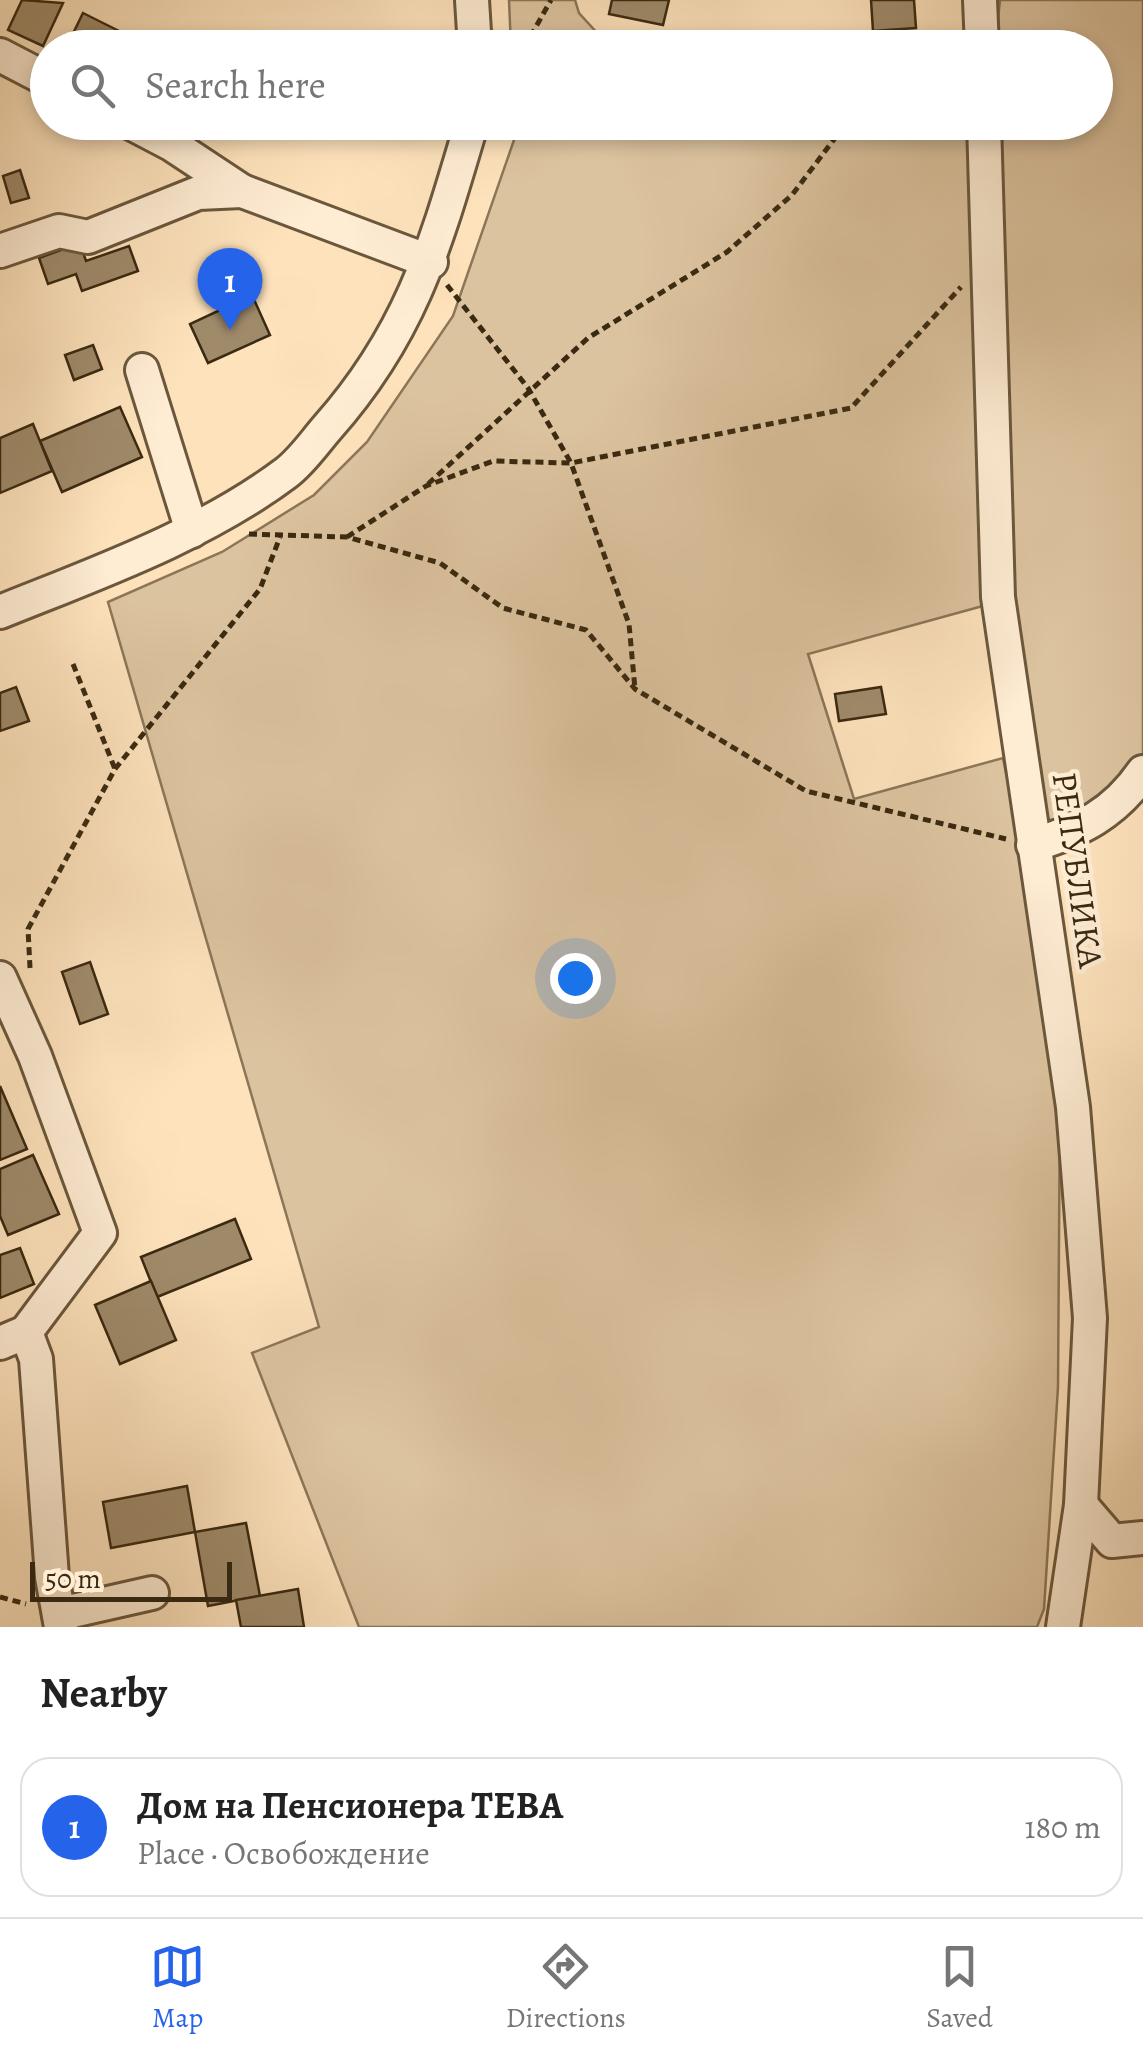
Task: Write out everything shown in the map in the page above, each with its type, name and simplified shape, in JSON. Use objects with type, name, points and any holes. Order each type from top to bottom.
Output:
[{"type":"street","points":[[472,0],[474,30]]},
{"type":"street","points":[[980,0],[981,30]]},
{"type":"street","points":[[0,55],[30,71]]},
{"type":"street","points":[[163,140],[242,191],[431,262]]},
{"type":"street","points":[[0,612],[192,531],[289,472],[352,400],[390,346],[431,262],[467,140]]},
{"type":"street","name":"РЕПУБЛИКА","points":[[984,140],[998,597],[1073,1107],[1090,1318],[1081,1505],[1063,1627]]},
{"type":"street","points":[[0,251],[59,231],[88,237],[198,193],[242,191]]},
{"type":"street","points":[[142,370],[192,531]]},
{"type":"street","points":[[1033,845],[1074,832],[1123,801],[1143,772]]},
{"type":"street","points":[[15,981],[35,1056],[100,1233],[13,1338],[36,1359],[60,1620],[152,1593]]},
{"type":"street","points":[[1081,1505],[1112,1541],[1143,1538]]},
{"type":"path","points":[[534,30],[551,0]]},
{"type":"path","points":[[347,537],[426,486],[528,388],[588,338],[727,252],[792,195],[833,140]]},
{"type":"path","points":[[426,486],[493,461],[571,463],[851,408],[987,258]]},
{"type":"path","points":[[431,262],[528,388],[571,463],[629,624],[635,689]]},
{"type":"path","points":[[245,534],[347,537],[440,563],[504,608],[586,630],[635,689],[806,791],[1033,845]]},
{"type":"path","points":[[15,981],[28,929],[115,770],[260,589],[281,536]]},
{"type":"path","points":[[73,664],[115,770]]},
{"type":"shaded area","points":[[509,0],[575,0],[579,13],[594,30],[510,30]]},
{"type":"shaded area","points":[[1000,0],[1143,0],[1143,757],[1121,787],[1064,823],[1046,819],[1014,595],[996,140],[1113,140],[1113,30],[997,30]]},
{"type":"shaded area","points":[[514,140],[970,140],[990,604],[808,654],[854,799],[1003,758],[1026,870],[1060,1094],[1058,1387],[1044,1609],[1037,1627],[359,1627],[252,1353],[319,1327],[108,602],[222,552],[314,495],[367,442],[453,316]]},
{"type":"building","points":[[22,0],[63,3],[50,30],[30,30],[30,40],[8,30]]},
{"type":"building","points":[[612,0],[669,0],[663,25],[609,14]]},
{"type":"building","points":[[871,0],[914,0],[916,28],[873,30]]},
{"type":"building","points":[[83,13],[117,30],[75,30]]},
{"type":"building","points":[[20,170],[29,198],[11,203],[3,176]]},
{"type":"building","points":[[80,243],[86,261],[129,246],[138,271],[82,291],[76,274],[48,284],[39,258]]},
{"type":"building","points":[[252,295],[270,335],[208,363],[190,324]]},
{"type":"building","points":[[93,345],[102,369],[74,380],[65,355]]},
{"type":"building","points":[[120,407],[142,457],[62,492],[40,441]]},
{"type":"building","points":[[33,424],[52,471],[0,493],[0,438]]},
{"type":"building","points":[[16,687],[29,721],[0,731],[0,693]]},
{"type":"building","points":[[881,687],[886,714],[839,721],[835,694]]},
{"type":"building","points":[[90,962],[108,1014],[80,1024],[62,972]]},
{"type":"building","points":[[0,1086],[27,1149],[0,1160]]},
{"type":"building","points":[[33,1155],[59,1214],[8,1235],[0,1216],[0,1169]]},
{"type":"building","points":[[235,1219],[251,1259],[157,1297],[141,1257]]},
{"type":"building","points":[[20,1248],[34,1284],[0,1298],[0,1255]]},
{"type":"building","points":[[151,1281],[176,1340],[120,1364],[95,1305]]},
{"type":"building","points":[[187,1486],[195,1532],[111,1548],[103,1502]]},
{"type":"building","points":[[246,1523],[260,1596],[208,1606],[195,1532]]},
{"type":"building","points":[[298,1589],[304,1627],[241,1627],[236,1600]]},
{"type":"place","name":"Дом на Пенсионера ТЕВА","points":[[230,330]]}]
